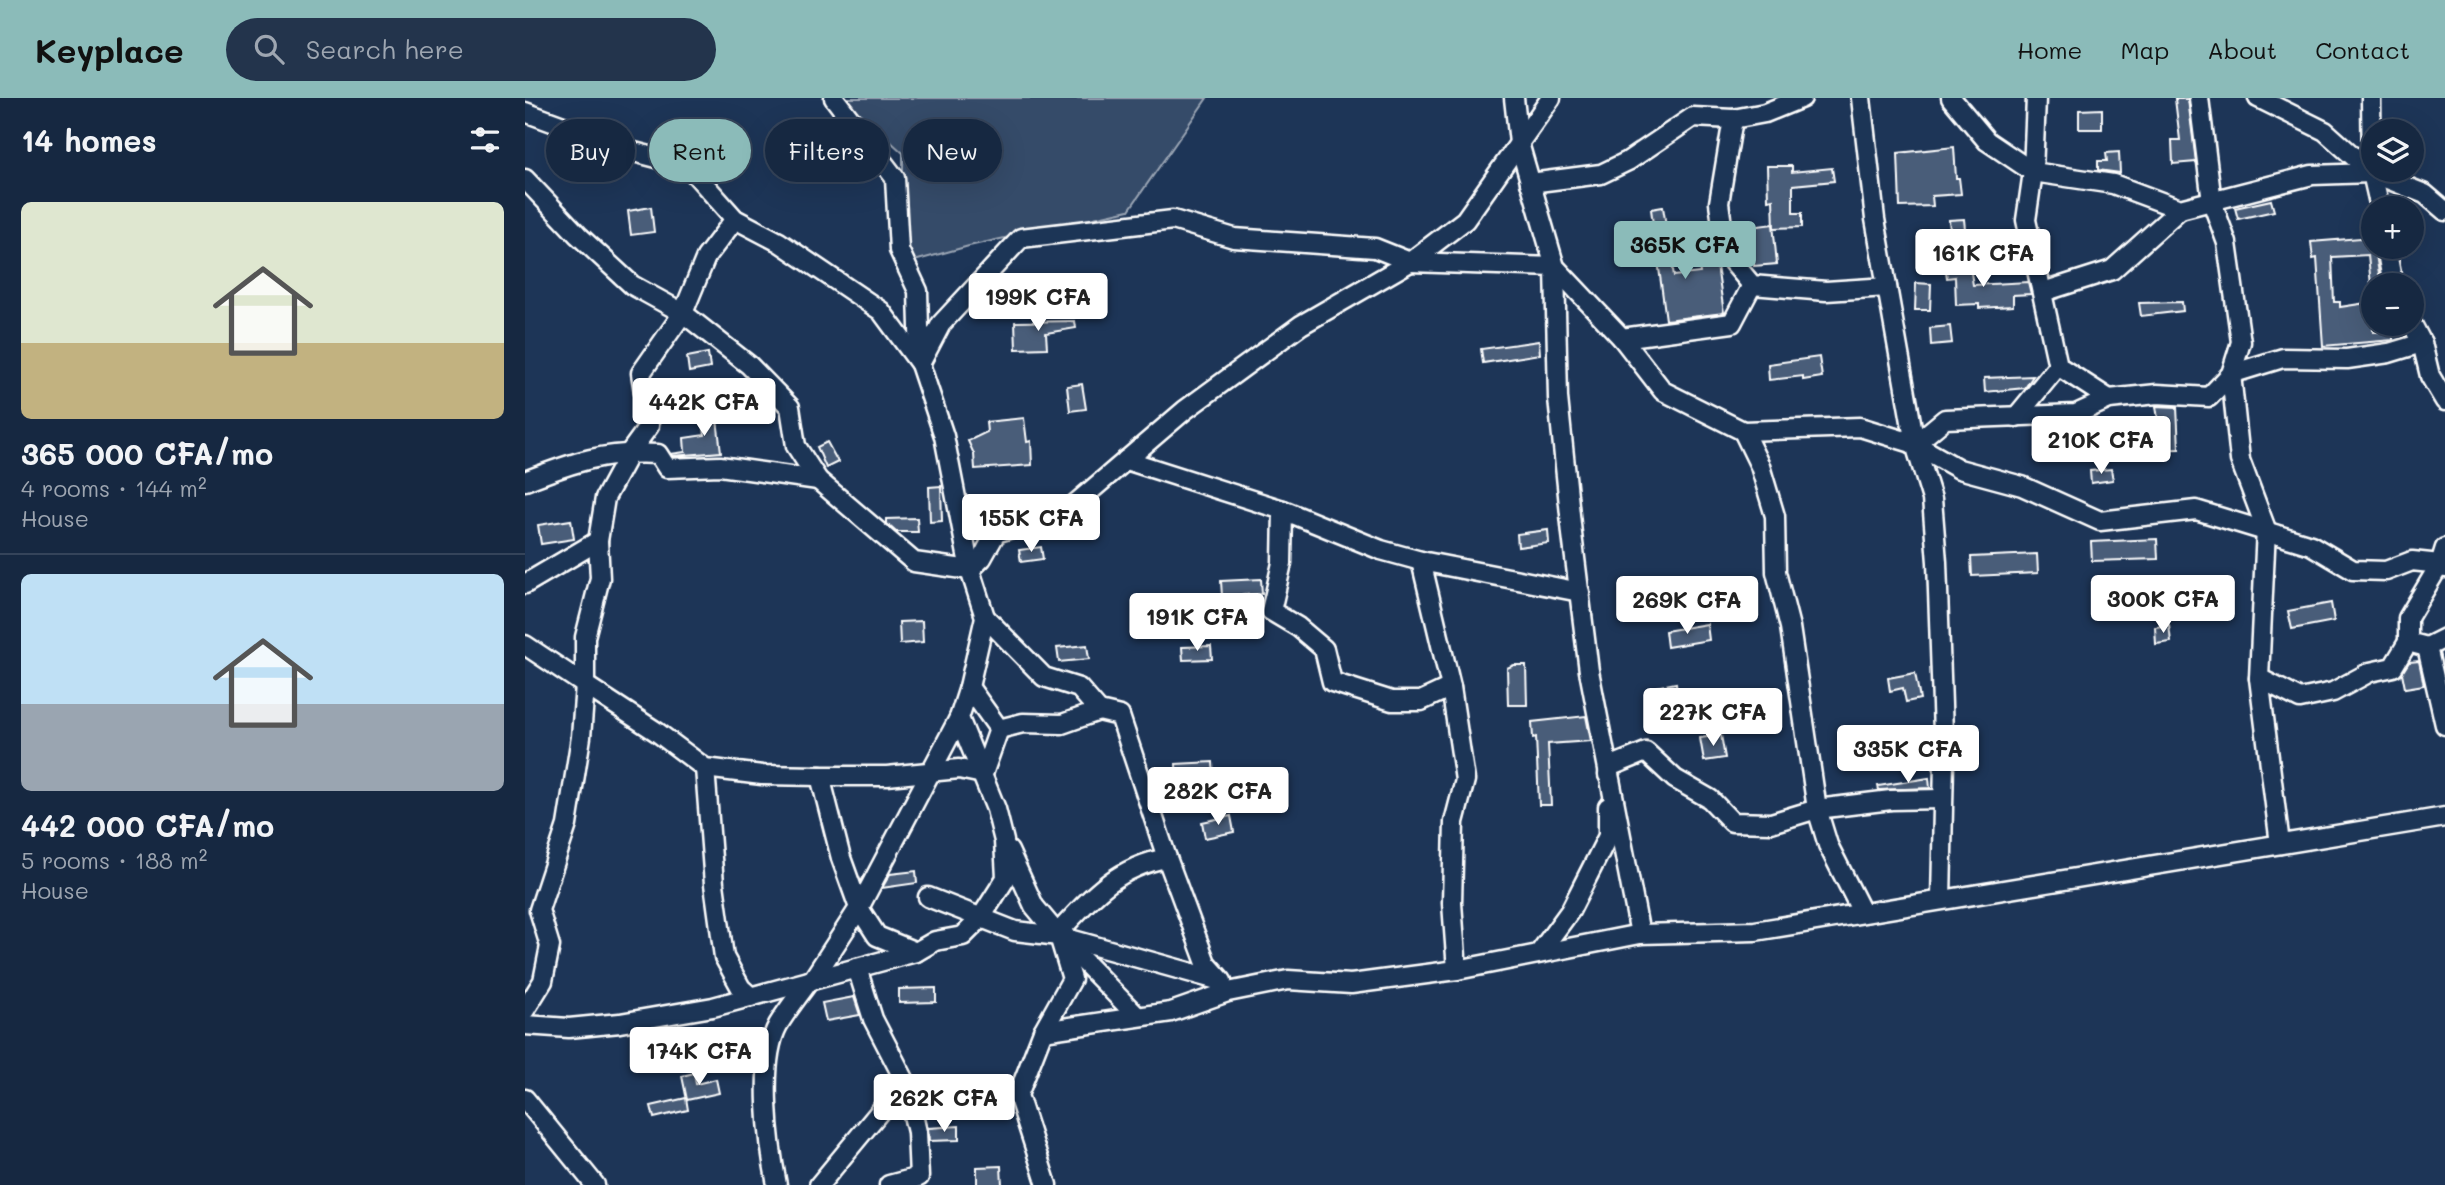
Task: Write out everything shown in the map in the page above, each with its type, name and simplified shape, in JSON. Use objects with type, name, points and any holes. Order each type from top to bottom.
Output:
[{"type":"street","points":[[834,98],[895,178],[899,250],[918,291],[920,364],[944,436],[970,570],[985,617],[1044,677],[1079,688],[1099,711]]},
{"type":"street","points":[[1514,98],[1519,143],[1555,267],[1558,398],[1589,671],[1640,934]]},
{"type":"street","points":[[970,570],[982,558],[996,533],[1068,510],[1185,410],[1301,325],[1410,262],[1465,220],[1551,98]]},
{"type":"street","points":[[1530,183],[1601,174],[1628,161],[1693,117],[1733,119],[1766,113],[1802,98]]},
{"type":"street","points":[[1861,98],[1875,219],[1887,287],[1915,444],[1932,499],[1937,562],[1944,762],[1941,799],[1941,899]]},
{"type":"street","points":[[1951,98],[1987,141],[2033,172],[2113,184],[2181,209]]},
{"type":"street","points":[[2036,98],[2033,172],[2026,220],[2058,366],[2109,399]]},
{"type":"street","points":[[2199,98],[2212,202],[2227,243],[2241,342],[2231,374],[2240,460],[2266,529],[2259,678],[2280,844]]},
{"type":"street","points":[[2258,98],[2325,131],[2361,163]]},
{"type":"street","points":[[2371,98],[2371,119]]},
{"type":"street","points":[[525,112],[634,152],[688,166],[735,219],[779,242],[881,311],[920,364]]},
{"type":"street","points":[[1733,119],[1719,204],[1726,254],[1752,285],[1826,291],[1887,287]]},
{"type":"street","points":[[2043,292],[2112,270],[2181,209],[2312,175],[2361,173]]},
{"type":"street","points":[[525,179],[578,235],[632,285],[683,313],[749,365],[790,407],[796,446],[818,480],[914,562],[970,570]]},
{"type":"street","points":[[2395,182],[2425,194],[2445,211]]},
{"type":"street","points":[[525,1010],[544,981],[551,946],[539,910],[567,825],[581,737],[585,637],[600,579],[599,541],[605,498],[630,452],[649,426],[641,373],[683,313],[706,257],[735,219]]},
{"type":"street","points":[[920,364],[941,324],[1021,238],[1173,220],[1234,238],[1375,248],[1410,262],[1555,267],[1622,338],[1663,391],[1744,431],[1860,427],[1915,444],[1959,469],[2022,486],[2099,521],[2196,510],[2266,529],[2311,545],[2353,570],[2386,571],[2412,561],[2443,560]]},
{"type":"street","points":[[1622,338],[1732,323],[1752,285]]},
{"type":"street","points":[[2418,336],[2430,376],[2444,397]]},
{"type":"street","points":[[1915,444],[1945,419],[2076,414],[2109,399],[2157,394],[2209,397],[2231,374],[2283,359],[2347,359],[2389,353],[2422,343]]},
{"type":"street","points":[[2015,417],[2058,366]]},
{"type":"street","points":[[1744,431],[1760,466],[1775,516],[1776,572],[1790,626],[1817,809],[1828,845],[1863,912]]},
{"type":"street","points":[[525,481],[576,461],[630,452],[658,454],[667,468],[720,466],[818,480]]},
{"type":"street","points":[[1126,460],[1283,510],[1381,550],[1421,561],[1580,592]]},
{"type":"street","points":[[1283,510],[1282,563],[1271,611],[1299,627],[1324,649],[1332,682],[1392,701],[1421,701],[1451,687]]},
{"type":"street","points":[[525,584],[599,541]]},
{"type":"street","points":[[2259,678],[2300,699],[2333,691],[2370,672],[2393,667],[2408,642],[2408,618],[2443,560]]},
{"type":"street","points":[[1421,561],[1451,687],[1465,780],[1454,822],[1452,903],[1457,970]]},
{"type":"street","points":[[777,1185],[768,1139],[769,1048],[777,1026],[859,908],[928,772],[959,718],[985,617]]},
{"type":"street","points":[[2408,642],[2427,647],[2445,638]]},
{"type":"street","points":[[525,645],[705,768],[762,775],[820,776],[960,769],[983,774]]},
{"type":"street","points":[[2427,647],[2445,725]]},
{"type":"street","points":[[969,687],[999,729]]},
{"type":"street","points":[[999,729],[1023,723],[1062,724],[1099,711],[1120,716],[1167,858],[1206,963],[1222,981]]},
{"type":"street","points":[[959,718],[996,809],[1004,841],[1034,906],[1058,935],[1136,1015]]},
{"type":"street","points":[[983,774],[999,729]]},
{"type":"street","points":[[1609,767],[1646,752],[1675,779],[1710,799],[1732,822],[1771,823],[1817,809],[1891,800],[1941,799]]},
{"type":"street","points":[[1540,953],[1570,911],[1608,836],[1609,767]]},
{"type":"street","points":[[705,768],[713,870],[724,957],[741,989],[751,997]]},
{"type":"street","points":[[820,776],[841,858],[859,908],[877,936],[916,953]]},
{"type":"street","points":[[525,1025],[569,1028],[620,1023],[751,997],[916,953],[935,941],[1016,931],[1058,935],[1222,981],[1288,980],[1351,984],[1457,970],[1640,934],[1755,930],[2154,867],[2445,817]]},
{"type":"street","points":[[963,936],[980,919],[1006,878],[1004,841]]},
{"type":"street","points":[[1058,935],[1098,890],[1145,862],[1167,858]]},
{"type":"street","points":[[928,897],[1016,931]]},
{"type":"street","points":[[1047,1185],[1018,1095],[1043,1031],[1072,979],[1058,935]]},
{"type":"street","points":[[857,968],[873,1019],[905,1081],[917,1132],[919,1177],[888,1185]]},
{"type":"street","points":[[1043,1031],[1136,1015],[1171,1012],[1228,992],[1288,980]]},
{"type":"street","points":[[823,1184],[905,1081]]},
{"type":"street","points":[[525,1099],[595,1185]]},
{"type":"shaded area","points":[[843,98],[1207,98],[1129,210],[969,246],[907,263],[903,230],[903,182],[1002,182],[1002,119],[903,119],[903,153],[889,140],[889,119],[866,119]]},
{"type":"building","points":[[2175,99],[2188,99],[2196,162],[2173,164],[2172,140],[2180,140]]},
{"type":"building","points":[[2102,109],[2102,129],[2079,129],[2079,110]]},
{"type":"building","points":[[1954,147],[1956,178],[1959,178],[1961,194],[1932,196],[1933,206],[1900,207],[1898,153]]},
{"type":"building","points":[[2119,152],[2120,173],[2098,170],[2098,161],[2107,161],[2106,153]]},
{"type":"building","points":[[1767,166],[1792,166],[1792,172],[1832,168],[1834,181],[1793,185],[1793,213],[1802,213],[1802,227],[1774,228],[1773,199],[1768,200]]},
{"type":"building","points":[[2271,200],[2274,211],[2238,219],[2235,208]]},
{"type":"building","points":[[651,207],[654,232],[631,235],[628,211]]},
{"type":"building","points":[[1663,207],[1674,276],[1700,273],[1698,261],[1716,259],[1724,313],[1666,320],[1651,209]]},
{"type":"building","points":[[1964,219],[1966,239],[1951,240],[1949,220]]},
{"type":"building","points":[[1773,224],[1777,264],[1754,266],[1750,227]]},
{"type":"building","points":[[2361,238],[2361,255],[2332,257],[2334,302],[2340,302],[2340,307],[2361,304],[2361,336],[2393,336],[2393,340],[2323,346],[2317,258],[2313,259],[2311,242]]},
{"type":"building","points":[[2368,259],[2377,259],[2379,273],[2370,273]]},
{"type":"building","points":[[1969,261],[1973,285],[2028,282],[2031,294],[2013,295],[2013,306],[1979,308],[1979,304],[1956,305],[1955,277],[1947,278],[1945,265]]},
{"type":"building","points":[[1916,283],[1931,284],[1930,310],[1915,310]]},
{"type":"building","points":[[2182,302],[2183,311],[2141,316],[2139,303]]},
{"type":"building","points":[[1075,321],[1076,328],[1046,333],[1047,348],[1016,349],[1015,322]]},
{"type":"building","points":[[1950,326],[1952,343],[1931,345],[1930,328]]},
{"type":"building","points":[[1539,341],[1540,354],[1483,363],[1481,349]]},
{"type":"building","points":[[708,353],[710,368],[689,372],[687,357]]},
{"type":"building","points":[[1819,357],[1822,377],[1769,380],[1768,364]]},
{"type":"building","points":[[2033,376],[2025,388],[1985,392],[1984,378]]},
{"type":"building","points":[[1082,384],[1086,409],[1070,411],[1067,386]]},
{"type":"building","points":[[2156,406],[2177,407],[2179,449],[2134,450],[2130,425],[2158,419]]},
{"type":"building","points":[[716,411],[721,452],[671,454],[685,452],[684,438],[705,435],[702,413]]},
{"type":"building","points":[[1024,418],[1027,442],[1031,441],[1032,465],[975,469],[974,454],[968,441],[987,432],[986,422]]},
{"type":"building","points":[[827,442],[838,462],[826,468],[817,447]]},
{"type":"building","points":[[2111,469],[2113,480],[2091,483],[2090,471]]},
{"type":"building","points":[[941,486],[942,521],[930,522],[929,487]]},
{"type":"building","points":[[917,518],[918,532],[896,532],[886,523],[886,519]]},
{"type":"building","points":[[571,520],[574,539],[541,544],[538,525]]},
{"type":"building","points":[[1548,530],[1549,543],[1518,547],[1517,534]]},
{"type":"building","points":[[2157,539],[2158,559],[2092,561],[2091,542]]},
{"type":"building","points":[[1041,547],[1043,559],[1021,562],[1019,550]]},
{"type":"building","points":[[2037,554],[2038,573],[1972,576],[1971,557]]},
{"type":"building","points":[[1261,579],[1262,594],[1222,596],[1221,581]]},
{"type":"building","points":[[1711,583],[1714,597],[1673,599],[1672,585]]},
{"type":"building","points":[[2331,603],[2334,621],[2292,629],[2288,611]]},
{"type":"building","points":[[922,621],[923,642],[900,644],[899,622]]},
{"type":"building","points":[[1707,624],[1709,640],[1667,647],[1665,631]]},
{"type":"building","points":[[2169,625],[2171,642],[2156,644],[2155,627]]},
{"type":"building","points":[[1087,645],[1089,659],[1059,662],[1057,648]]},
{"type":"building","points":[[1211,646],[1212,659],[1183,660],[1182,647]]},
{"type":"building","points":[[2419,661],[2424,685],[2405,688],[2402,673],[2409,662]]},
{"type":"building","points":[[1526,665],[1527,705],[1508,705],[1507,668]]},
{"type":"building","points":[[1915,673],[1920,699],[1906,702],[1903,688],[1890,691],[1888,678]]},
{"type":"building","points":[[1676,683],[1679,705],[1659,708],[1655,687]]},
{"type":"building","points":[[1586,716],[1591,741],[1548,744],[1551,805],[1539,805],[1536,737],[1533,738],[1532,722]]},
{"type":"building","points":[[1721,735],[1725,758],[1704,761],[1700,738]]},
{"type":"building","points":[[1213,762],[1214,779],[1177,782],[1176,764]]},
{"type":"building","points":[[1929,778],[1930,788],[1879,790],[1878,786]]},
{"type":"building","points":[[1231,816],[1234,832],[1205,838],[1202,822]]},
{"type":"building","points":[[916,871],[917,883],[882,888],[890,874]]},
{"type":"building","points":[[936,988],[936,1002],[899,1003],[899,989]]},
{"type":"building","points":[[854,997],[860,1015],[826,1021],[822,1003]]},
{"type":"building","points":[[694,1073],[696,1084],[716,1079],[719,1093],[687,1100],[682,1076]]},
{"type":"building","points":[[686,1098],[688,1110],[654,1118],[651,1106]]},
{"type":"building","points":[[959,1126],[959,1140],[929,1141],[928,1128]]},
{"type":"building","points":[[1001,1166],[1002,1185],[977,1185],[977,1167]]}]
